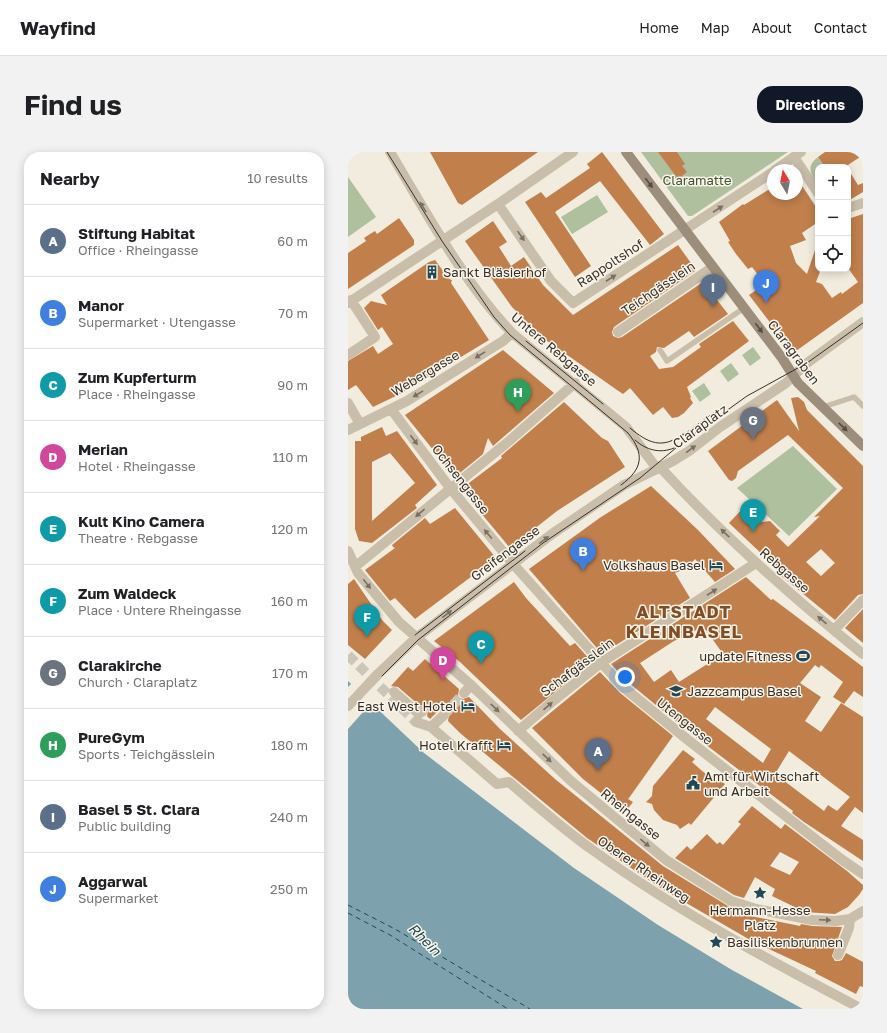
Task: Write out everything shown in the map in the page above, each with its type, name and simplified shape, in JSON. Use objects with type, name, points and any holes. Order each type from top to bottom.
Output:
[{"type":"street","name":"Untere Rebgasse","points":[[390,152],[444,240],[484,300],[512,333],[575,383],[632,433],[655,466],[660,467]]},
{"type":"street","points":[[348,355],[374,337],[350,301],[498,204],[573,152]]},
{"type":"street","name":"Claragraben","points":[[626,152],[744,308],[793,376],[863,446]]},
{"type":"street","points":[[784,164],[798,154],[815,187]]},
{"type":"street","points":[[685,230],[767,176]]},
{"type":"street","points":[[851,207],[863,203]]},
{"type":"street","name":"Rappoltshof","points":[[498,204],[552,280],[573,303],[685,230]]},
{"type":"street","name":"Teichgässlein","points":[[618,332],[640,321],[713,267]]},
{"type":"street","name":"Claraplatz","points":[[660,467],[689,451],[793,376],[807,363],[863,322]]},
{"type":"street","name":"Webergasse","points":[[348,430],[390,409],[445,378],[512,333]]},
{"type":"street","points":[[356,566],[509,441],[575,383]]},
{"type":"street","points":[[348,403],[360,424]]},
{"type":"street","name":"Ochsengasse","points":[[390,409],[450,488],[513,564]]},
{"type":"street","name":"Rebgasse","points":[[660,467],[683,492],[756,563],[863,654]]},
{"type":"street","name":"Greifengasse","points":[[348,706],[377,675],[416,638],[592,506],[624,486],[660,467]]},
{"type":"street","name":"Rheingasse","points":[[348,551],[358,572],[386,608],[468,689],[518,731],[571,781],[666,860],[731,901],[756,909],[812,920],[850,919]]},
{"type":"street","name":"Schafgässlein","points":[[518,731],[553,700],[602,662],[756,563]]},
{"type":"street","name":"Utengasse","points":[[513,564],[636,699],[863,874]]},
{"type":"street","points":[[834,630],[863,600]]},
{"type":"street","points":[[394,692],[418,714],[421,711],[422,712]]},
{"type":"street","points":[[431,728],[443,716]]},
{"type":"street","name":"Oberer Rheinweg","points":[[416,722],[431,728],[497,784],[509,782],[593,850],[649,889],[729,938],[862,1009]]},
{"type":"street","points":[[838,955],[849,928],[850,919],[863,911]]},
{"type":"lane","points":[[660,350],[667,360],[744,308]]},
{"type":"lane","points":[[823,407],[854,397],[863,406]]},
{"type":"green space","name":"Claramatte","points":[[641,152],[788,152],[770,164],[767,164],[767,166],[692,216],[688,216]]},
{"type":"green space","points":[[818,157],[823,164],[815,164],[815,179],[810,170],[814,160]]},
{"type":"green space","points":[[348,177],[376,217],[348,237]]},
{"type":"green space","points":[[597,195],[608,212],[572,234],[561,217]]},
{"type":"green space","points":[[753,347],[761,358],[750,366],[742,355]]},
{"type":"green space","points":[[731,363],[739,374],[728,382],[720,371]]},
{"type":"green space","points":[[704,383],[711,394],[700,402],[692,391]]},
{"type":"green space","points":[[793,446],[837,489],[789,536],[737,488]]},
{"type":"water","name":"Rhein","points":[[348,681],[424,753],[574,868],[658,925],[732,970],[803,1009],[348,1009]]},
{"type":"pier","points":[[352,683],[372,702],[348,729],[348,687]]},
{"type":"building","points":[[430,152],[538,152],[462,205],[458,203]]},
{"type":"building","points":[[602,152],[664,234],[650,245],[600,181],[555,212],[591,266],[575,277],[525,202],[541,192],[546,198],[590,168],[587,164]]},
{"type":"building","points":[[658,152],[677,152],[685,164],[682,166],[687,172],[678,179]]},
{"type":"building","points":[[825,152],[863,152],[863,155],[850,164],[823,164],[818,157]]},
{"type":"building","points":[[851,174],[858,185],[863,183],[863,192],[851,199]]},
{"type":"building","points":[[803,187],[815,205],[815,224],[802,233],[806,240],[790,246],[796,263],[807,274],[815,250],[815,272],[820,272],[816,282],[822,284],[832,298],[841,292],[842,294],[858,282],[851,272],[851,218],[863,214],[863,303],[796,351],[792,351],[749,295],[765,284],[752,267],[748,269],[736,254],[728,242],[730,241],[719,222],[743,204],[744,205],[767,191],[767,200],[803,200]]},
{"type":"building","points":[[399,218],[414,240],[414,245],[348,289],[348,253],[366,241],[364,238],[375,231],[377,234]]},
{"type":"building","points":[[493,221],[507,242],[499,247],[511,266],[524,257],[543,285],[573,315],[678,245],[696,270],[614,327],[612,332],[613,336],[618,338],[622,337],[703,282],[728,314],[694,337],[689,331],[664,348],[657,347],[656,352],[650,356],[659,369],[673,367],[701,347],[699,344],[733,321],[749,341],[687,387],[693,403],[684,413],[678,417],[672,418],[663,407],[653,415],[630,388],[623,394],[617,390],[543,338],[512,307],[465,241]]},
{"type":"building","points":[[435,260],[449,279],[452,280],[451,283],[489,340],[400,394],[373,407],[356,385],[348,390],[348,361],[373,346],[378,354],[393,344],[382,327],[378,330],[364,308],[371,301],[387,305],[381,295],[429,262]]},
{"type":"building","points":[[503,350],[554,393],[493,446],[488,438],[483,454],[455,477],[405,415]]},
{"type":"building","points":[[798,397],[804,402],[807,410],[863,466],[863,594],[858,595],[835,620],[779,574],[781,572],[729,523],[745,506],[762,522],[770,521],[780,531],[776,535],[788,547],[820,516],[814,517],[843,488],[788,435],[738,471],[736,478],[732,481],[729,480],[708,451],[777,400],[799,431],[791,398]],"holes":[[[821,549],[835,563],[821,576],[806,562]]]},
{"type":"building","points":[[564,402],[602,438],[608,441],[625,467],[557,511],[510,548],[461,489],[502,458],[501,456]]},
{"type":"building","points":[[382,427],[386,436],[397,431],[437,485],[415,505],[417,508],[372,543],[359,541],[355,529],[355,441],[361,441],[361,437]],"holes":[[[390,453],[415,483],[372,521],[372,462]]]},
{"type":"building","points":[[651,486],[698,530],[735,569],[715,582],[695,559],[687,568],[675,573],[690,598],[602,654],[529,569],[601,517]]},
{"type":"building","points":[[455,508],[496,558],[415,619],[395,598],[390,601],[365,570],[395,548],[392,545],[425,518],[430,524]]},
{"type":"building","points":[[746,577],[771,600],[773,599],[863,667],[863,697],[854,691],[844,704],[833,697],[843,682],[821,665],[819,668],[815,665],[800,683],[821,697],[805,721],[821,732],[841,703],[863,717],[863,813],[855,807],[841,826],[863,840],[863,861],[792,813],[793,811],[680,725],[628,682],[611,664]],"holes":[[[706,630],[723,654],[679,682],[671,670],[654,682],[640,663],[674,641],[685,636],[685,634],[689,633],[689,631]],[[715,707],[771,749],[763,763],[706,719]],[[789,751],[850,797],[837,811],[828,805],[824,811],[775,774]]]},
{"type":"building","points":[[354,579],[382,620],[392,630],[365,659],[348,645],[348,584]]},
{"type":"building","points":[[514,582],[526,598],[570,646],[575,643],[592,662],[521,720],[460,662],[434,641]]},
{"type":"building","points":[[863,609],[863,643],[845,628]]},
{"type":"building","points":[[425,659],[459,689],[459,698],[463,699],[469,697],[500,729],[555,779],[663,866],[728,906],[751,916],[800,926],[801,924],[842,927],[832,956],[835,961],[839,961],[842,960],[846,953],[863,962],[863,987],[860,986],[856,994],[815,973],[816,971],[752,941],[662,889],[587,838],[460,733],[448,721],[449,715],[447,711],[438,711],[430,719],[427,716],[428,711],[426,706],[419,705],[398,687],[391,686],[408,667],[413,671]]},
{"type":"building","points":[[600,672],[619,692],[673,736],[628,799],[633,802],[625,812],[583,779],[532,728]]},
{"type":"building","points":[[683,750],[695,759],[692,762],[701,770],[711,778],[714,775],[725,784],[691,825],[689,823],[680,829],[677,825],[663,820],[654,810],[652,804],[646,802],[652,796],[653,786]]},
{"type":"building","points":[[752,806],[781,829],[785,824],[847,871],[863,885],[863,889],[848,907],[835,914],[805,912],[772,896],[775,889],[755,877],[744,898],[734,895],[675,858],[687,846],[691,850],[707,834],[717,844],[720,842],[723,845],[741,824],[738,822]],"holes":[[[780,852],[799,862],[790,875],[770,866]]]},
{"type":"ferry route","points":[[348,905],[395,929],[530,1009]]},
{"type":"ferry route","points":[[348,913],[390,935],[508,1009]]},
{"type":"tunnel","points":[[348,655],[416,722]]},
{"type":"tunnel","points":[[443,716],[464,693]]},
{"type":"tram line","points":[[387,152],[442,241],[494,317],[510,335],[628,433],[637,448],[639,461],[634,473],[621,485]]},
{"type":"tram line","points":[[348,710],[418,640],[543,543],[640,478],[683,442],[747,396],[807,363],[863,323]]},
{"type":"tram line","points":[[526,341],[603,404]]},
{"type":"tram line","points":[[679,438],[716,411]]},
{"type":"tram line","points":[[630,428],[643,438],[655,443],[668,442],[683,434]]},
{"type":"tram line","points":[[635,440],[648,449],[664,451],[674,448]]},
{"type":"tram line","points":[[415,635],[525,551]]},
{"type":"place","name":"Sankt Bläsierhof","points":[[432,272]]},
{"type":"place","name":"Aggarwal","points":[[766,303]]},
{"type":"place","name":"Basel 5 St. Clara","points":[[713,307]]},
{"type":"place","name":"PureGym","points":[[518,412]]},
{"type":"place","name":"Clarakirche","points":[[753,440]]},
{"type":"place","name":"Kult Kino Camera","points":[[753,532]]},
{"type":"place","name":"Volkshaus Basel","points":[[716,565]]},
{"type":"place","name":"Manor","points":[[583,571]]},
{"type":"place","name":"Zum Waldeck","points":[[367,637]]},
{"type":"place","name":"update Fitness","points":[[803,656]]},
{"type":"place","name":"Zum Kupferturm","points":[[481,664]]},
{"type":"place","name":"Merian","points":[[443,680]]},
{"type":"place","name":"Jazzcampus Basel","points":[[676,691]]},
{"type":"place","name":"East West Hotel","points":[[468,706]]},
{"type":"place","name":"Hotel Krafft","points":[[504,745]]},
{"type":"place","name":"Stiftung Habitat","points":[[598,771]]},
{"type":"place","name":"Amt für Wirtschaft und Arbeit","points":[[693,783]]},
{"type":"place","name":"Hermann-Hesse Platz","points":[[760,893]]},
{"type":"place","name":"Basiliskenbrunnen","points":[[716,942]]},
{"type":"district","name":"ALTSTADT KLEINBASEL","points":[[684,621]]}]
